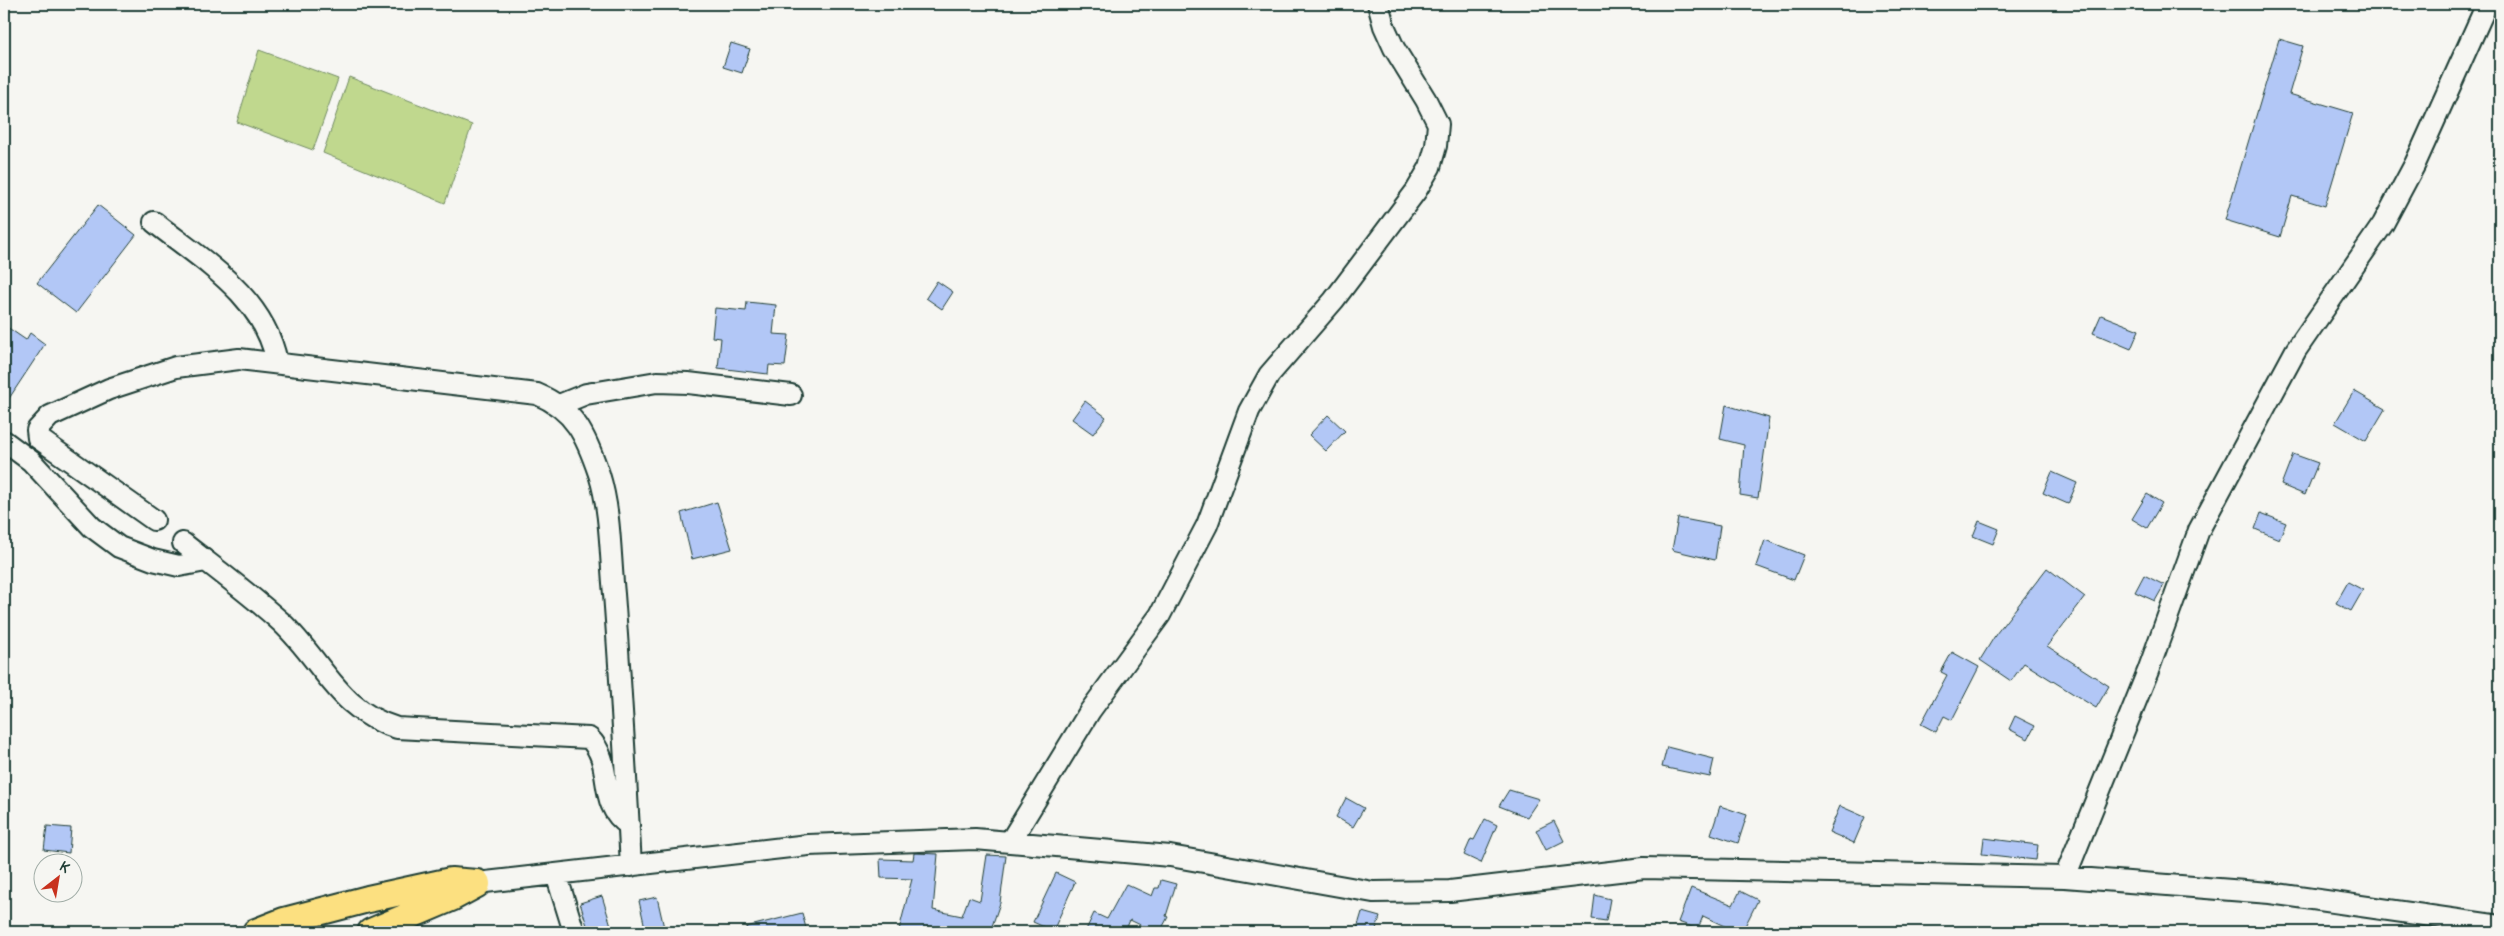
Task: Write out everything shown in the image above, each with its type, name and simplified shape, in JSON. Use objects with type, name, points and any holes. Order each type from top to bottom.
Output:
[{"type":"main road","points":[[256,932],[284,921],[377,897],[451,881],[477,883]]},
{"type":"main road","points":[[371,932],[452,898],[477,883]]},
{"type":"street","points":[[1010,842],[1090,711],[1160,614],[1208,524],[1249,411],[1269,375],[1334,300],[1416,191],[1430,167],[1436,146],[1438,124],[1426,100],[1394,48],[1384,26],[1378,4]]},
{"type":"street","points":[[2065,877],[2148,671],[2199,530],[2296,350],[2383,224],[2415,164],[2487,4]]},
{"type":"street","points":[[154,222],[234,286],[249,301],[266,328],[273,344],[277,362]]},
{"type":"street","points":[[154,520],[38,438],[37,430],[42,423],[50,416],[86,399],[176,367],[239,359],[536,394],[559,405],[576,423],[590,451],[600,476],[606,508],[621,684],[631,866]]},
{"type":"street","points":[[559,405],[586,394],[657,382],[688,383],[791,395]]},
{"type":"street","points":[[4,441],[31,461],[92,527],[119,547],[153,560],[179,566],[206,561]]},
{"type":"street","points":[[183,543],[282,623],[352,706],[383,723],[397,728],[589,738],[599,748],[610,808],[618,819],[629,825]]},
{"type":"street","points":[[477,883],[808,845],[975,839],[1170,856],[1373,892],[1450,892],[1644,868],[2065,877],[2270,893],[2500,926]]},
{"type":"street","points":[[556,874],[574,932]]},
{"type":"green space","points":[[259,50],[338,79],[313,150],[237,122]]},
{"type":"green space","points":[[349,77],[472,125],[445,203],[323,153]]},
{"type":"building","points":[[2279,39],[2303,46],[2289,94],[2353,113],[2325,206],[2292,196],[2280,237],[2225,220]]},
{"type":"building","points":[[731,43],[750,49],[742,73],[723,67]]},
{"type":"building","points":[[98,205],[136,235],[76,313],[37,283]]},
{"type":"building","points":[[937,281],[953,292],[942,309],[926,298]]},
{"type":"building","points":[[747,302],[776,305],[773,334],[789,335],[785,366],[769,365],[768,374],[718,368],[721,338],[712,337],[715,308],[746,311]]},
{"type":"building","points":[[2101,315],[2139,330],[2131,349],[2093,333]]},
{"type":"building","points":[[4,325],[26,340],[30,333],[45,344],[4,406]]},
{"type":"building","points":[[2354,391],[2385,409],[2366,441],[2335,423]]},
{"type":"building","points":[[1085,401],[1106,417],[1093,434],[1072,419]]},
{"type":"building","points":[[1726,405],[1769,418],[1758,498],[1740,495],[1744,445],[1720,439]]},
{"type":"building","points":[[1328,415],[1345,431],[1326,451],[1309,435]]},
{"type":"building","points":[[2293,454],[2318,463],[2305,495],[2281,485]]},
{"type":"building","points":[[2052,472],[2077,483],[2068,504],[2043,493]]},
{"type":"building","points":[[2147,494],[2162,503],[2147,528],[2132,519]]},
{"type":"building","points":[[717,502],[732,549],[692,559],[681,513]]},
{"type":"building","points":[[2261,513],[2286,523],[2279,539],[2255,529]]},
{"type":"building","points":[[1678,518],[1720,526],[1715,560],[1672,550]]},
{"type":"building","points":[[1979,521],[1999,529],[1993,544],[1973,536]]},
{"type":"building","points":[[1765,540],[1804,555],[1794,580],[1756,566]]},
{"type":"building","points":[[2047,568],[2085,597],[2047,646],[2109,686],[2096,708],[2024,663],[2011,681],[1980,660],[1996,634]]},
{"type":"building","points":[[2144,575],[2164,585],[2155,601],[2135,592]]},
{"type":"building","points":[[2348,582],[2363,590],[2351,611],[2336,603]]},
{"type":"building","points":[[1952,652],[1979,667],[1952,720],[1944,716],[1936,732],[1921,724],[1947,675],[1941,672]]},
{"type":"building","points":[[2015,716],[2035,726],[2028,739],[2009,729]]},
{"type":"building","points":[[1667,747],[1714,759],[1710,777],[1662,767]]},
{"type":"building","points":[[1509,790],[1539,799],[1527,817],[1499,806]]},
{"type":"building","points":[[1346,798],[1364,808],[1353,827],[1336,817]]},
{"type":"building","points":[[1720,806],[1747,815],[1738,843],[1711,834]]},
{"type":"building","points":[[1840,806],[1865,817],[1854,843],[1829,832]]},
{"type":"building","points":[[1485,819],[1497,825],[1481,863],[1464,855],[1471,839],[1474,840]]},
{"type":"building","points":[[1554,821],[1564,841],[1546,850],[1536,830]]},
{"type":"building","points":[[47,826],[71,828],[69,853],[44,850]]},
{"type":"building","points":[[1984,838],[2038,845],[2036,860],[1982,854]]},
{"type":"building","points":[[914,853],[938,854],[933,910],[962,916],[969,897],[980,901],[987,855],[1006,856],[1000,903],[990,932],[913,932],[899,930],[912,879],[881,878],[880,859],[913,860]]},
{"type":"building","points":[[1056,873],[1075,882],[1053,931],[1033,922]]},
{"type":"building","points":[[1161,880],[1176,884],[1166,916],[1168,917],[1160,932],[1155,932],[1130,920],[1127,927],[1138,932],[1085,932],[1094,913],[1107,919],[1126,884],[1152,896],[1155,888],[1159,888]]},
{"type":"building","points":[[1691,888],[1733,905],[1740,891],[1758,900],[1742,932],[1737,932],[1703,916],[1698,929],[1678,922]]},
{"type":"building","points":[[1595,895],[1610,899],[1606,921],[1592,919]]},
{"type":"building","points":[[602,896],[613,932],[589,932],[580,903]]},
{"type":"building","points":[[657,897],[665,932],[646,932],[639,901]]},
{"type":"building","points":[[1362,912],[1380,917],[1375,932],[1356,932]]},
{"type":"building","points":[[802,913],[807,932],[747,932],[746,927]]}]
